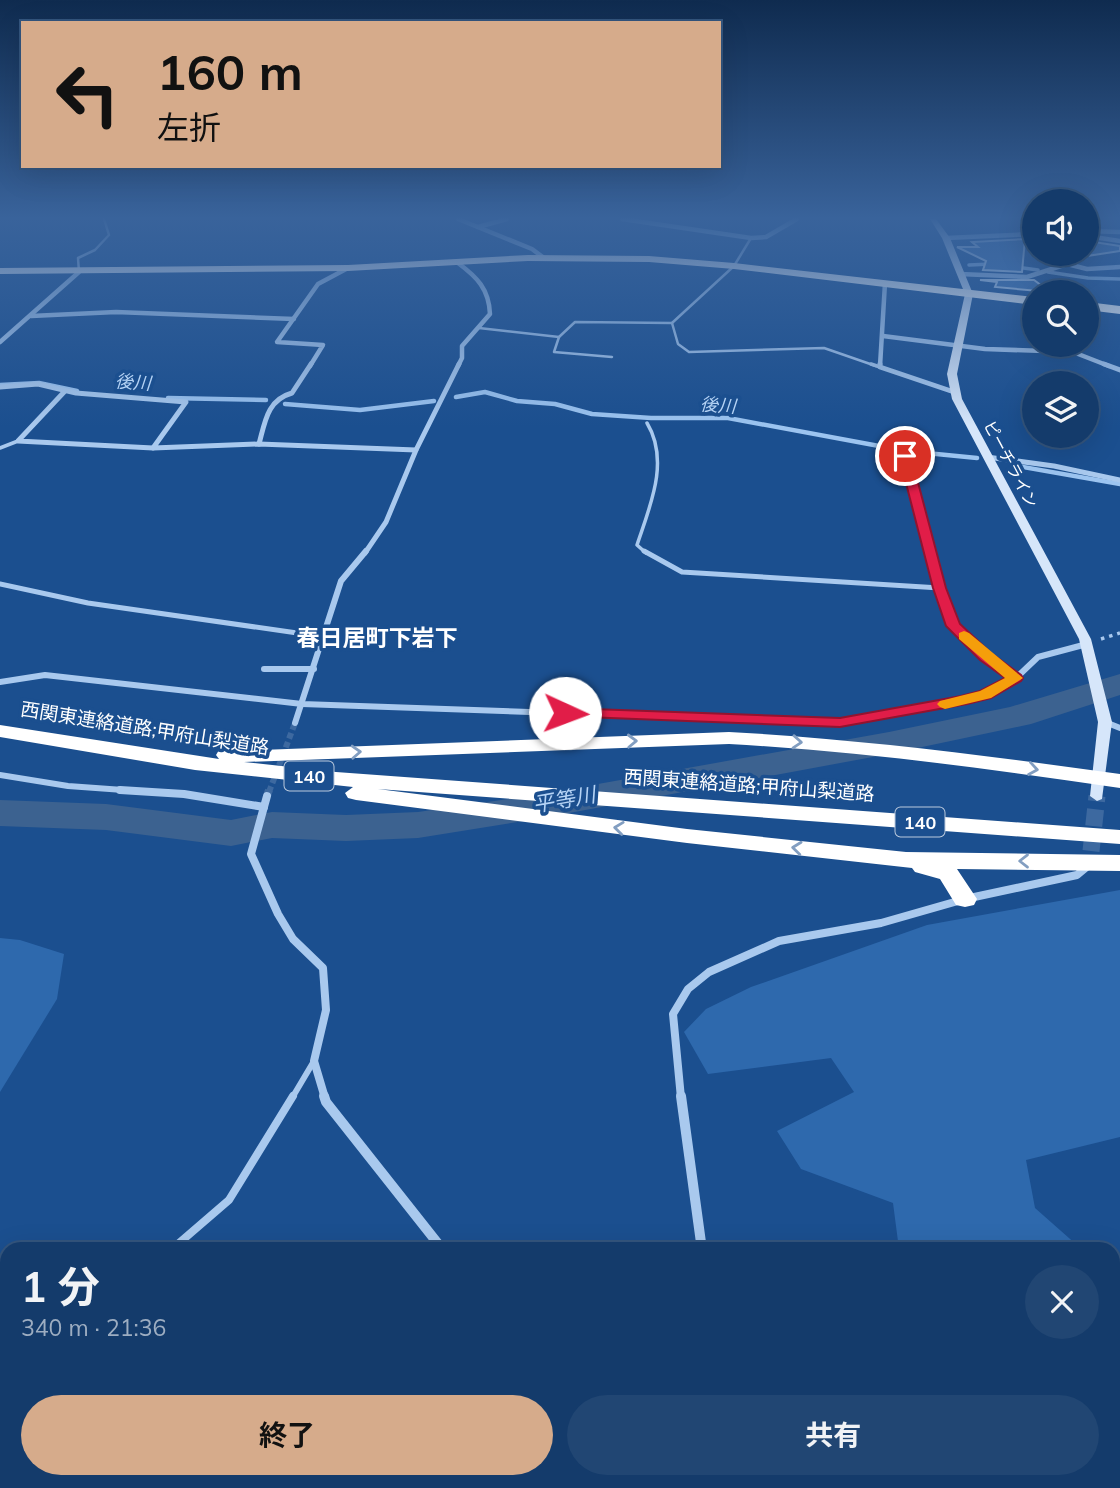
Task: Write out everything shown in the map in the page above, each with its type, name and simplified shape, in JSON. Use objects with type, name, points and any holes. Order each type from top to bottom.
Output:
[{"type":"highway","points":[[927,288],[1022,300]]},
{"type":"highway","points":[[1099,307],[1120,310]]},
{"type":"highway","name":"西関東連絡道路;甲府山梨道路","points":[[0,731],[195,763],[424,786],[1120,837]]},
{"type":"highway","points":[[43,739],[261,756],[729,738],[806,742],[968,759],[1105,785]]},
{"type":"highway","points":[[195,763],[256,777],[372,796],[687,836],[906,860],[1091,856],[1120,863]]},
{"type":"highway","points":[[906,860],[948,873],[965,899]]},
{"type":"street","points":[[0,342],[61,288]]},
{"type":"street","points":[[259,444],[268,410],[282,396],[292,393],[323,345],[277,342],[314,288]]},
{"type":"street","points":[[295,723],[341,581],[373,543],[386,522],[416,450],[462,358],[462,346],[490,314],[486,288]]},
{"type":"street","points":[[885,288],[880,367],[957,393]]},
{"type":"street","points":[[966,288],[969,294]]},
{"type":"street","name":"ピーチライン","points":[[969,294],[951,374],[987,457],[1078,621],[1087,644],[1105,722],[1105,785]]},
{"type":"street","points":[[30,316],[116,312],[294,319]]},
{"type":"street","points":[[883,336],[956,346],[1073,352],[1120,370]]},
{"type":"street","points":[[0,387],[38,384],[65,391],[186,402],[153,448]]},
{"type":"street","points":[[18,442],[65,391]]},
{"type":"street","points":[[18,442],[153,448],[259,444],[416,450]]},
{"type":"street","points":[[987,457],[1054,466],[1120,480]]},
{"type":"street","points":[[0,682],[45,675],[302,704],[840,723],[986,694],[1016,678],[1038,657],[1087,644]]},
{"type":"street","points":[[264,669],[314,669]]},
{"type":"street","points":[[1105,722],[1120,728]]},
{"type":"street","points":[[0,775],[29,782],[99,791],[185,794],[264,807]]},
{"type":"street","points":[[267,796],[251,854],[278,914],[293,939],[323,968],[326,1010],[314,1061],[326,1101],[437,1242]]},
{"type":"street","points":[[701,1242],[681,1101],[673,1014],[688,989],[709,972],[779,941],[881,923],[965,899],[1077,875],[1091,856]]},
{"type":"lane","points":[[612,357],[554,352],[559,337],[575,322],[672,323],[709,288]]},
{"type":"lane","points":[[672,323],[679,347],[696,354],[824,348],[880,367]]},
{"type":"lane","points":[[480,328],[559,337]]},
{"type":"lane","points":[[648,423],[656,433],[659,472],[638,545],[650,556],[682,572],[940,588]]},
{"type":"lane","points":[[0,448],[18,442]]},
{"type":"lane","points":[[905,456],[940,588],[953,626],[986,656],[1016,678]]},
{"type":"lane","points":[[0,584],[88,603],[325,637]]},
{"type":"lane","points":[[180,1242],[229,1200],[314,1061]]},
{"type":"shaded area","points":[[1120,890],[1120,1137],[1026,1160],[1035,1208],[1073,1242],[898,1242],[893,1203],[801,1169],[777,1131],[854,1092],[831,1058],[708,1074],[684,1032],[706,1009],[751,987],[927,925]]},
{"type":"shaded area","points":[[0,938],[20,940],[64,954],[57,999],[0,1092]]},
{"type":"waterway","name":"後川","points":[[0,385],[39,383],[77,391]]},
{"type":"waterway","name":"後川","points":[[456,397],[485,392],[517,401],[555,404],[592,414],[651,418],[728,418],[906,451],[977,458]]},
{"type":"waterway","name":"後川","points":[[168,398],[266,400]]},
{"type":"waterway","name":"後川","points":[[285,404],[360,410],[434,401]]},
{"type":"waterway","name":"後川","points":[[1012,465],[1120,484]]},
{"type":"waterway","name":"平等川","points":[[0,813],[106,817],[231,833],[272,825],[346,828],[418,825],[542,806],[889,743],[1018,716],[1120,684]]},
{"type":"tunnel","points":[[269,792],[295,723]]},
{"type":"tunnel","points":[[267,796],[269,790]]},
{"type":"tunnel","points":[[1091,851],[1097,796]]},
{"type":"slow traffic","points":[[945,704],[986,694],[1016,678],[964,636]]},
{"type":"district","name":"春日居町下岩下","points":[[377,637]]},
{"type":"route","points":[[565,713],[840,723],[961,701],[986,694],[1016,678],[986,656],[953,626],[940,588],[905,456]]}]
